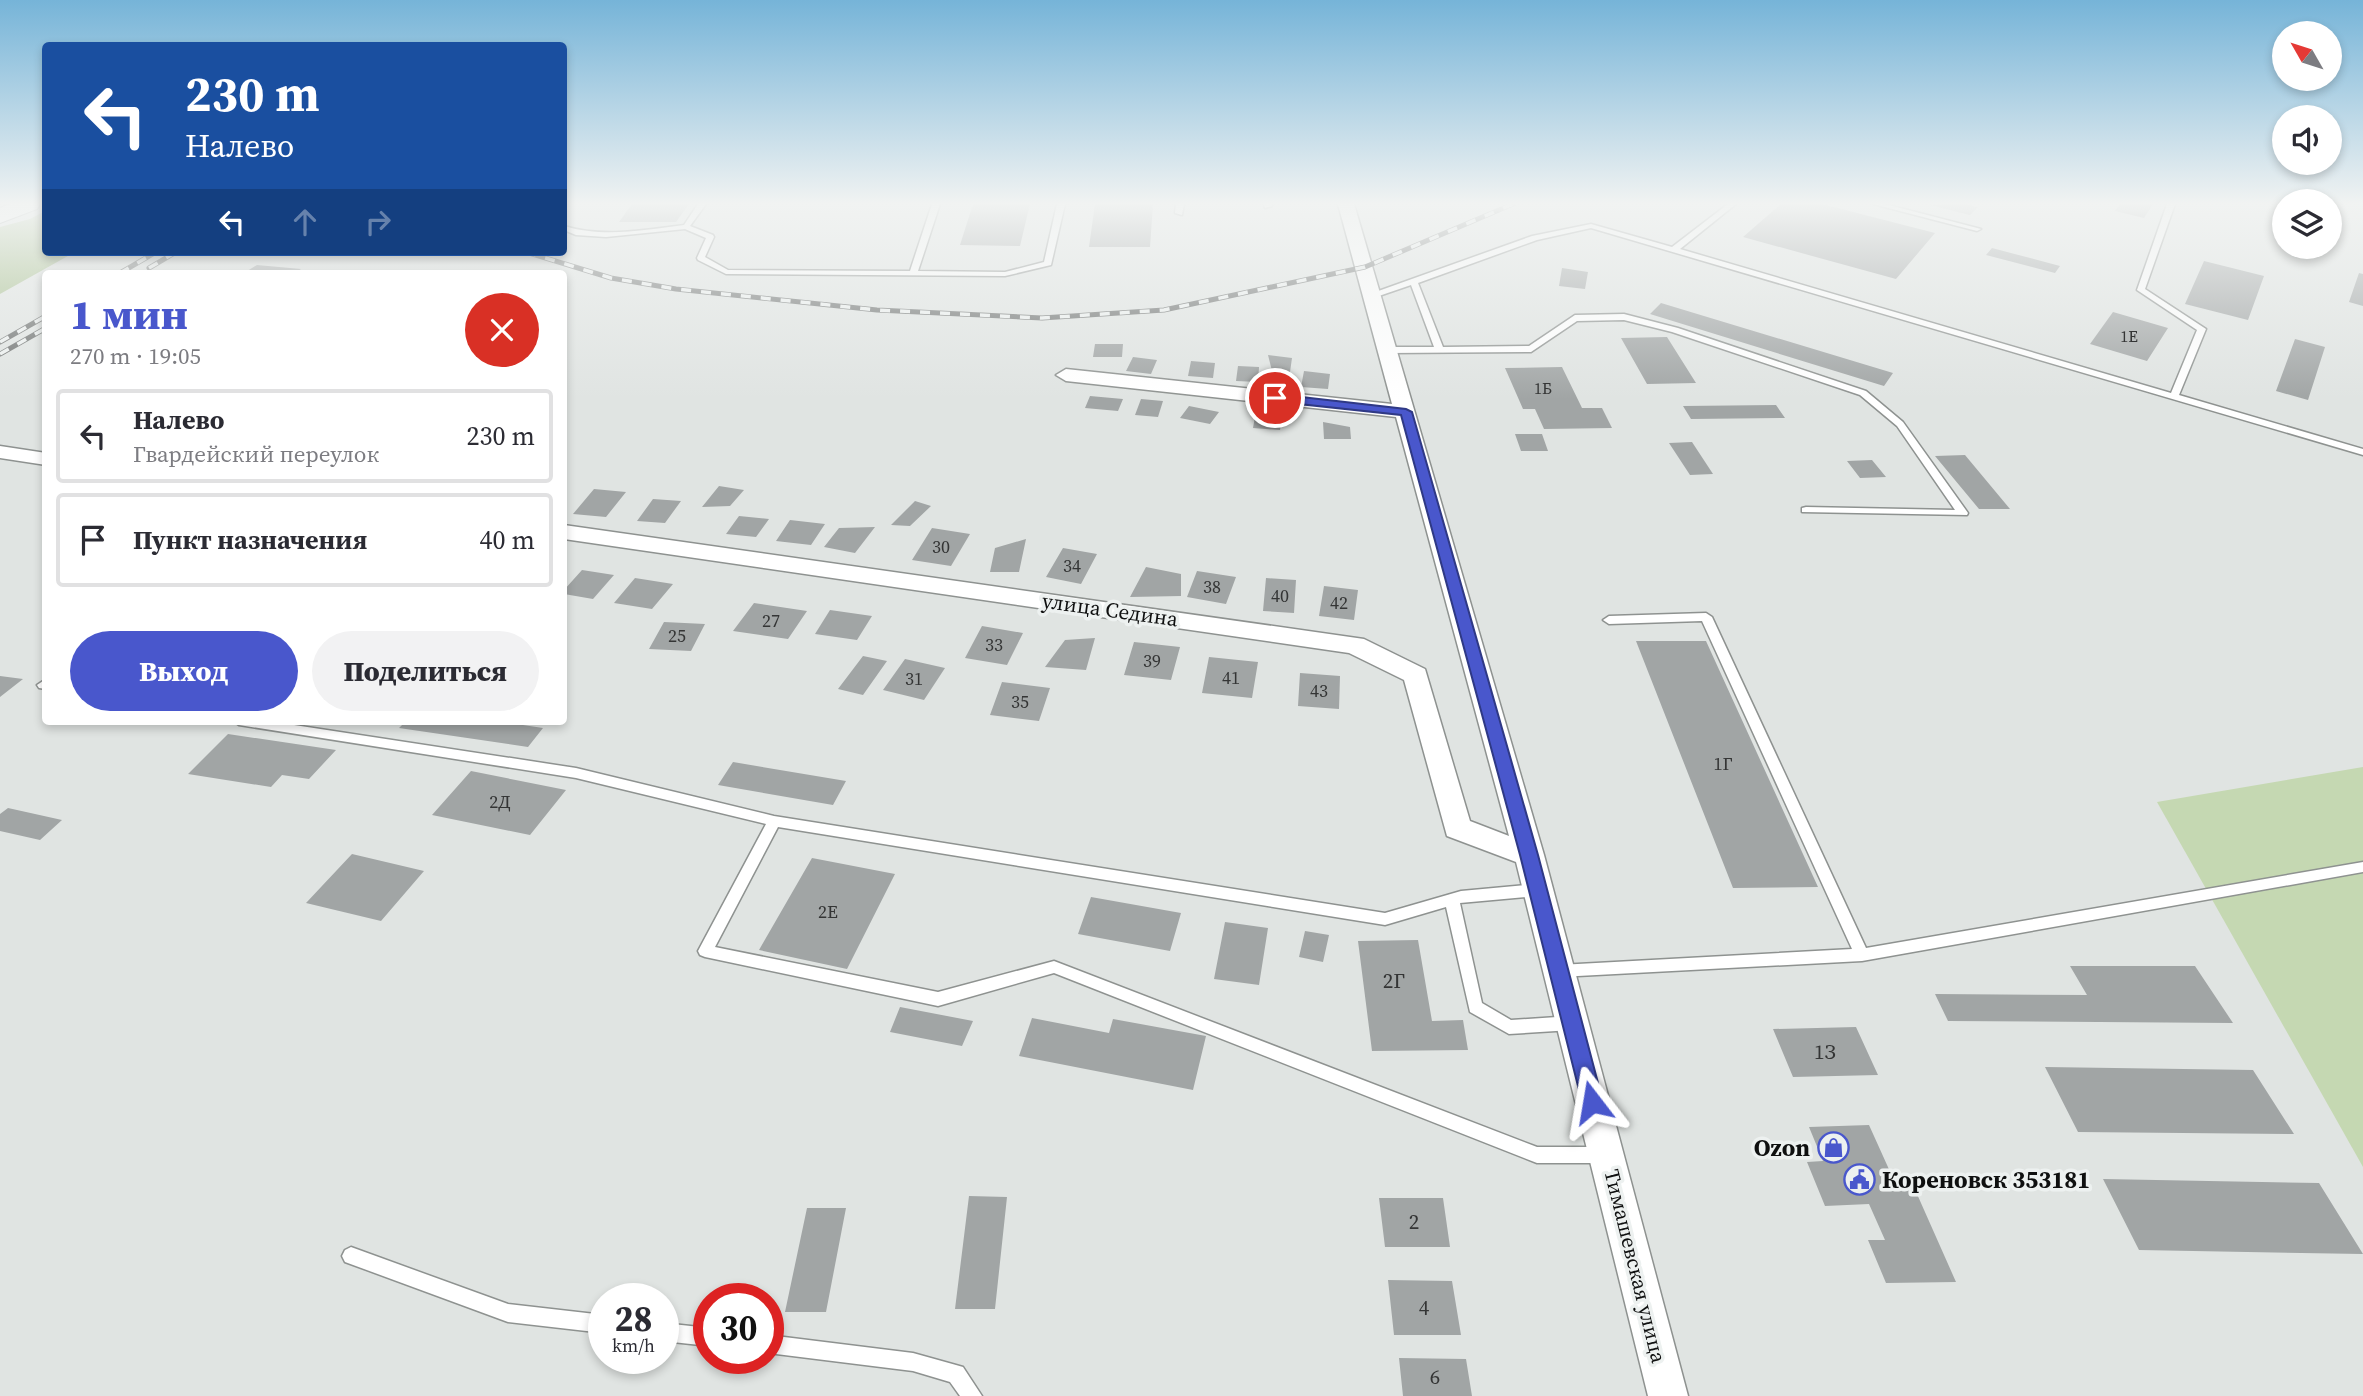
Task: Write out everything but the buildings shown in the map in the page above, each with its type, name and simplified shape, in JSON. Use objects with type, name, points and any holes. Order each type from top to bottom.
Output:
[{"type":"street","name":"Тимашевская улица","points":[[1365,269],[1529,855],[1668,1396]]},
{"type":"street","points":[[1066,375],[1406,412]]},
{"type":"street","points":[[0,452],[42,458]]},
{"type":"street","name":"улица Седина","points":[[567,532],[1355,645],[1416,675],[1457,828],[1529,855]]},
{"type":"lane","points":[[721,269],[726,272],[1006,274],[1025,269]]},
{"type":"lane","points":[[1373,296],[1447,269]]},
{"type":"lane","points":[[1739,269],[2363,452]]},
{"type":"lane","points":[[2148,269],[2141,290],[2202,329],[2174,397]]},
{"type":"lane","points":[[1413,281],[1440,350]]},
{"type":"lane","points":[[1389,350],[1531,349],[1576,318],[1624,317],[1675,330],[1863,393],[1900,424],[1963,513],[1806,510]]},
{"type":"lane","points":[[1609,620],[1706,617],[1862,955]]},
{"type":"lane","points":[[265,725],[576,773],[774,821],[1385,919],[1451,900],[1538,890]]},
{"type":"lane","points":[[774,821],[705,951],[938,999],[1054,967],[1536,1155],[1606,1155]]},
{"type":"lane","points":[[1559,971],[1862,955],[2363,867]]},
{"type":"lane","points":[[1451,900],[1475,1007],[1509,1027],[1572,1023]]},
{"type":"lane","points":[[351,1256],[508,1313],[588,1322]]},
{"type":"lane","points":[[784,1346],[913,1362],[956,1374],[972,1396]]},
{"type":"green space","points":[[0,269],[44,269],[42,270],[0,294]]},
{"type":"green space","points":[[2363,767],[2363,1167],[2157,802]]},
{"type":"railway","points":[[582,269],[611,278],[676,289],[877,310],[1042,318],[1164,310],[1355,269]]},
{"type":"railway","points":[[0,342],[42,318]]},
{"type":"railway","points":[[0,354],[42,330]]},
{"type":"place","name":"Ozon","points":[[1833,1148]]},
{"type":"place","name":"Кореновск 353181","points":[[1859,1180]]},
{"type":"route","points":[[1275,398],[1406,412],[1529,855],[1592,1102]]}]
